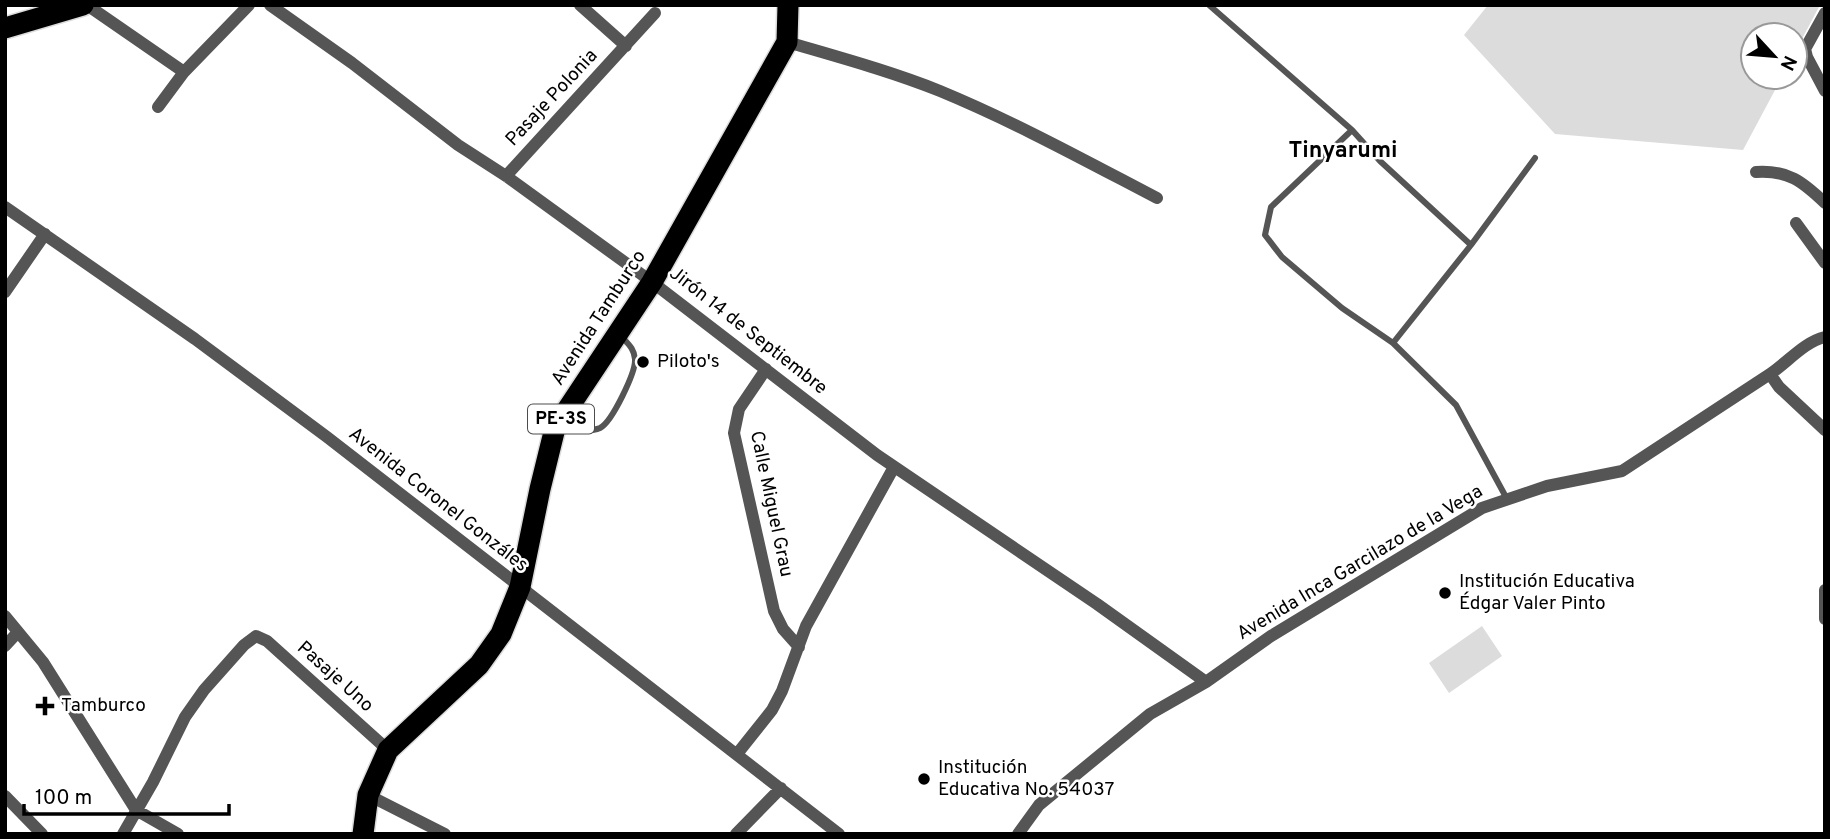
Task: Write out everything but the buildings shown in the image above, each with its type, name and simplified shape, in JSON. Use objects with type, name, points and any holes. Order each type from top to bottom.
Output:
[{"type":"highway","points":[[5,28],[85,5]]},
{"type":"highway","name":"Avenida Tamburco","points":[[363,834],[368,795],[388,750],[480,665],[501,634],[520,587],[555,428],[652,282],[787,42],[788,5]]},
{"type":"street","points":[[85,5],[184,72]]},
{"type":"street","points":[[158,107],[184,72],[250,5]]},
{"type":"street","name":"Jirón 14 de Septiembre","points":[[271,5],[352,63],[458,145],[506,176],[652,282],[894,467],[1097,604],[1206,682]]},
{"type":"street","name":"Pasaje Polonia","points":[[580,5],[626,46]]},
{"type":"street","name":"Pasaje Polonia","points":[[506,176],[655,13]]},
{"type":"street","points":[[1825,13],[1805,49],[1825,91]]},
{"type":"street","points":[[787,42],[858,62],[939,91],[983,110],[1157,198]]},
{"type":"street","points":[[1756,172],[1770,170],[1788,174],[1825,203]]},
{"type":"street","name":"Avenida Coronel Gonzáles","points":[[5,207],[195,339],[327,437],[839,834]]},
{"type":"street","points":[[1796,223],[1825,263]]},
{"type":"street","points":[[5,292],[44,234]]},
{"type":"street","name":"Avenida Inca Garcilazo de la Vega","points":[[1018,834],[1039,805],[1150,714],[1206,682],[1271,636],[1482,508],[1546,486],[1622,471],[1770,374],[1807,345],[1825,337]]},
{"type":"street","name":"Calle Miguel Grau","points":[[766,369],[739,409],[734,433],[775,611],[783,629],[799,647]]},
{"type":"street","points":[[1770,374],[1779,387],[1825,430]]},
{"type":"street","points":[[737,754],[772,710],[782,691],[806,625],[894,467]]},
{"type":"street","points":[[1825,590],[1825,619]]},
{"type":"street","points":[[5,616],[43,662],[136,810],[178,834]]},
{"type":"street","points":[[5,646],[18,632]]},
{"type":"street","name":"Pasaje Uno","points":[[136,810],[185,717],[204,690],[244,645],[256,636],[267,641],[388,750]]},
{"type":"street","points":[[736,834],[781,788]]},
{"type":"street","points":[[368,795],[445,834]]},
{"type":"street","points":[[5,796],[42,834]]},
{"type":"street","points":[[123,834],[136,810]]},
{"type":"lane","points":[[1209,5],[1352,130],[1380,160],[1471,244]]},
{"type":"lane","points":[[1352,130],[1271,208],[1265,235],[1282,257],[1342,308],[1393,343],[1456,405],[1507,499]]},
{"type":"lane","points":[[1393,343],[1535,158]]},
{"type":"lane","points":[[555,428],[589,430],[601,428],[609,419],[634,373],[636,363],[633,348],[618,333]]},
{"type":"shaded area","points":[[1488,5],[1820,5],[1809,26],[1809,21],[1739,21],[1739,91],[1775,91],[1743,150],[1555,134],[1464,35]]},
{"type":"shaded area","points":[[1482,626],[1502,656],[1449,693],[1429,663]]},
{"type":"place","name":"Piloto's","points":[[643,362]]},
{"type":"place","name":"Institución Educativa Édgar Valer Pinto","points":[[1445,593]]},
{"type":"place","name":"Tamburco","points":[[45,706]]},
{"type":"place","name":"Institución Educativa No. 54037","points":[[924,779]]},
{"type":"district","name":"Tinyarumi","points":[[1343,151]]}]
